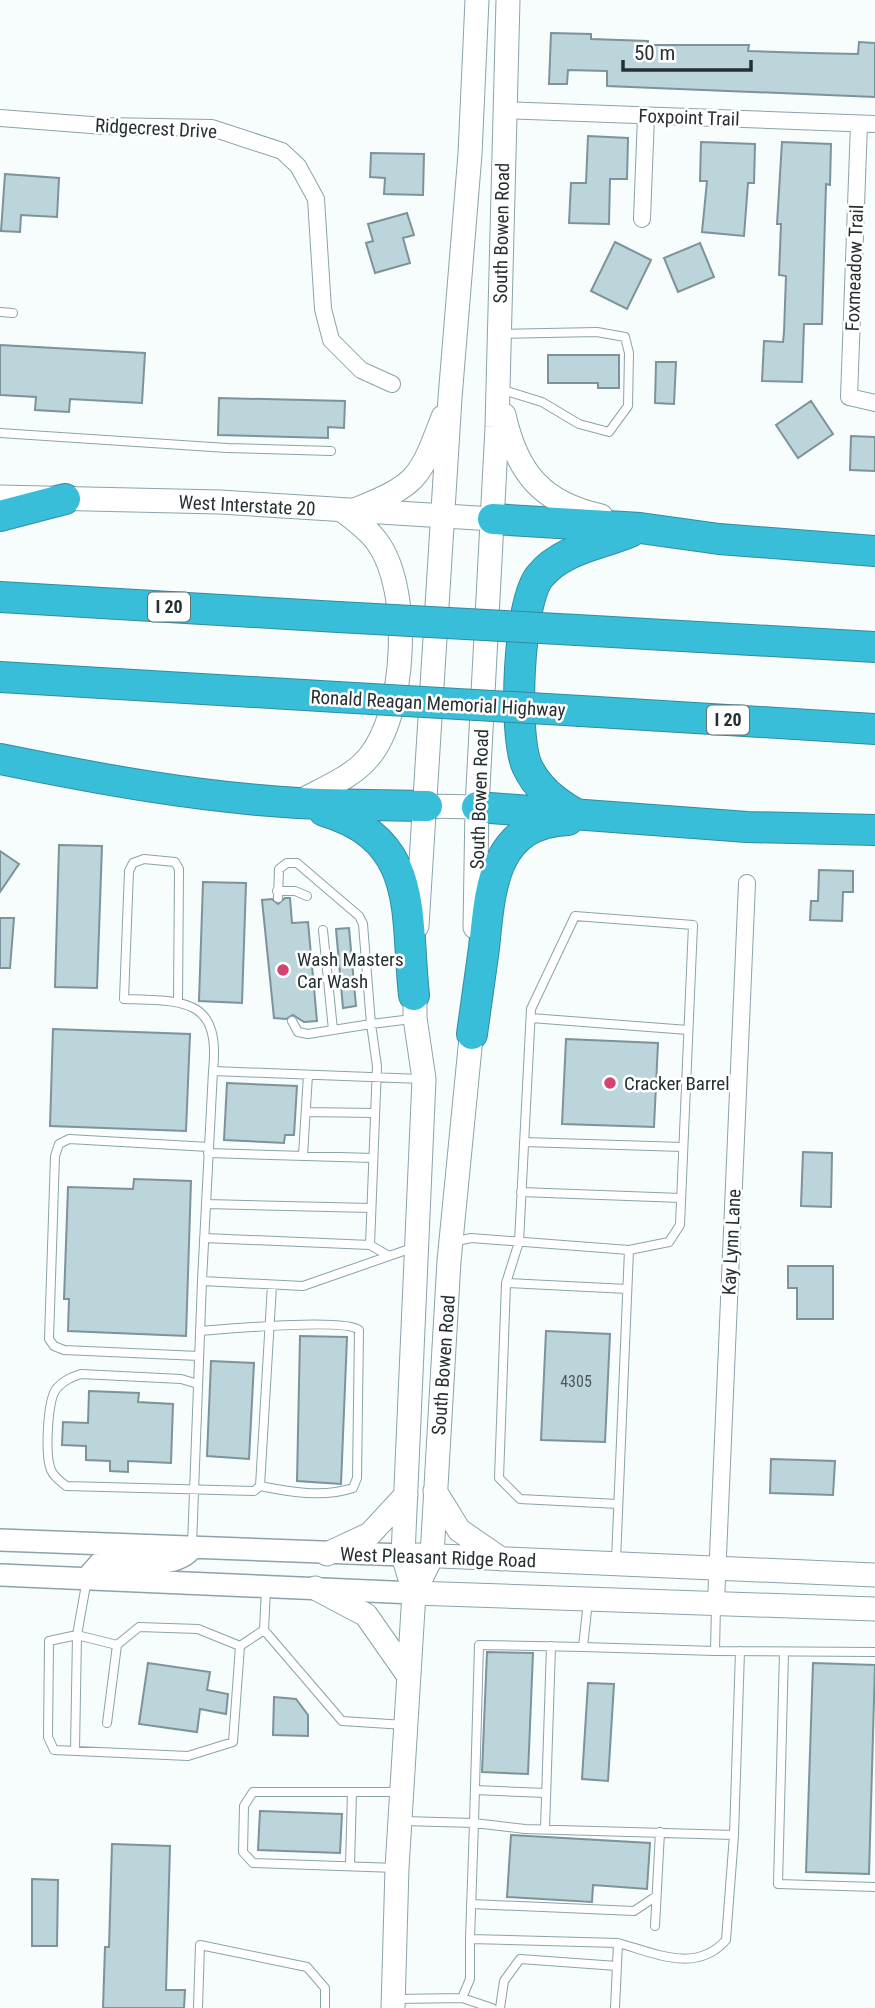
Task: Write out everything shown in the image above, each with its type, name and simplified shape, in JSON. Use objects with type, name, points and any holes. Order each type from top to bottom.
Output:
[{"type":"highway","points":[[0,516],[65,499]]},
{"type":"highway","points":[[493,519],[640,528],[719,539],[875,551]]},
{"type":"highway","points":[[576,814],[542,789],[522,752],[519,717],[529,594],[554,561],[640,528]]},
{"type":"highway","name":"I 20","points":[[0,597],[875,648]]},
{"type":"highway","name":"Ronald Reagan Memorial Highway","points":[[0,677],[875,729]]},
{"type":"highway","points":[[0,759],[114,782],[297,803],[427,806]]},
{"type":"highway","points":[[297,803],[360,825],[385,847],[402,875],[415,1007]]},
{"type":"highway","points":[[477,807],[807,830],[875,830]]},
{"type":"highway","points":[[472,1034],[491,883],[502,855],[520,838],[547,823],[619,818]]},
{"type":"main road","name":"South Bowen Road","points":[[393,2004],[399,1821],[414,1593],[403,1555],[424,1079],[415,1007],[450,398],[470,154],[477,0]]},
{"type":"main road","name":"South Bowen Road","points":[[414,1593],[432,1556],[451,1243],[472,1034],[477,807],[498,388],[503,110],[508,0]]},
{"type":"main road","points":[[498,388],[508,433],[524,471],[565,506],[640,528]]},
{"type":"main road","points":[[297,803],[368,758],[387,729],[399,681],[400,645],[396,591],[379,545],[347,511],[396,492],[412,482],[426,460],[450,398]]},
{"type":"main road","name":"West Interstate 20","points":[[0,496],[219,502],[493,519]]},
{"type":"main road","points":[[427,806],[477,807]]},
{"type":"main road","points":[[416,1247],[451,1243]]},
{"type":"main road","points":[[435,1491],[459,1530],[501,1559]]},
{"type":"main road","points":[[327,1554],[370,1534],[406,1495]]},
{"type":"main road","name":"West Pleasant Ridge Road","points":[[403,1555],[875,1575]]},
{"type":"main road","points":[[314,1588],[366,1615],[408,1675]]},
{"type":"main road","name":"West Pleasant Ridge Road","points":[[414,1593],[875,1609]]},
{"type":"street","name":"Foxpoint Trail","points":[[503,110],[867,124]]},
{"type":"street","points":[[642,219],[646,116]]},
{"type":"street","name":"Ridgecrest Drive","points":[[0,118],[104,126],[212,128],[282,151],[298,166],[316,199],[323,309],[331,340],[361,370],[391,384]]},
{"type":"street","name":"Foxmeadow Trail","points":[[867,124],[849,397],[869,402]]},
{"type":"street","name":"Kay Lynn Lane","points":[[716,1602],[747,883]]},
{"type":"street","name":"West Pleasant Ridge Road","points":[[0,1540],[403,1555]]},
{"type":"street","points":[[87,1577],[100,1563],[170,1562],[187,1555],[192,1548]]},
{"type":"street","name":"West Pleasant Ridge Road","points":[[0,1575],[414,1593]]},
{"type":"lane","points":[[0,313],[13,313]]},
{"type":"lane","points":[[498,388],[542,402],[579,424],[609,432],[628,406],[629,353],[625,337],[597,332],[499,334]]},
{"type":"lane","points":[[0,433],[331,451]]},
{"type":"lane","points":[[178,1001],[179,869],[175,862],[144,859],[133,863],[130,871],[124,999],[178,1001],[209,1021],[215,1037],[192,1548]]},
{"type":"lane","points":[[307,896],[296,891],[278,894],[279,869],[287,863],[297,863],[359,916],[364,931],[376,1077],[370,1245]]},
{"type":"lane","points":[[451,1243],[469,1238],[519,1242],[629,1250],[669,1242],[680,1225],[693,925],[575,916],[531,1009],[519,1242],[506,1283],[499,1478],[520,1499],[618,1504]]},
{"type":"lane","points":[[323,930],[333,1030]]},
{"type":"lane","points":[[292,1021],[295,1030],[302,1033],[333,1030],[371,1024],[415,1007]]},
{"type":"lane","points":[[531,1017],[688,1030]]},
{"type":"lane","points":[[213,1071],[424,1079]]},
{"type":"lane","points":[[303,1155],[309,1075]]},
{"type":"lane","points":[[306,1112],[375,1113]]},
{"type":"lane","points":[[199,1356],[64,1350],[54,1346],[49,1339],[55,1156],[59,1144],[69,1139],[209,1150],[373,1158]]},
{"type":"lane","points":[[524,1142],[683,1147]]},
{"type":"lane","points":[[521,1192],[681,1198]]},
{"type":"lane","points":[[206,1204],[371,1208]]},
{"type":"lane","points":[[204,1238],[370,1245],[389,1256]]},
{"type":"lane","points":[[202,1281],[303,1286],[416,1247]]},
{"type":"lane","points":[[615,1563],[629,1250]]},
{"type":"lane","points":[[506,1283],[627,1289]]},
{"type":"lane","points":[[198,1384],[181,1379],[81,1374],[67,1379],[55,1390],[50,1401],[47,1461],[52,1474],[66,1486],[254,1491],[260,1486],[272,1285]]},
{"type":"lane","points":[[200,1331],[354,1326],[359,1330],[357,1478],[352,1488],[335,1494],[260,1486]]},
{"type":"lane","points":[[75,1750],[77,1635],[87,1577]]},
{"type":"lane","points":[[266,1586],[264,1630],[342,1721],[405,1725]]},
{"type":"lane","points":[[583,1647],[589,1598]]},
{"type":"lane","points":[[715,1651],[716,1602]]},
{"type":"lane","points":[[107,1723],[117,1645],[139,1627],[198,1629],[240,1646]]},
{"type":"lane","points":[[240,1646],[264,1630]]},
{"type":"lane","points":[[117,1645],[77,1635],[49,1641],[48,1737],[54,1750],[188,1756],[233,1742],[240,1646]]},
{"type":"lane","points":[[462,1998],[470,1979],[478,1645],[875,1652]]},
{"type":"lane","points":[[545,1829],[551,1646]]},
{"type":"lane","points":[[470,1939],[618,1943],[678,1959],[700,1959],[715,1952],[726,1940],[734,1835],[740,1651]]},
{"type":"lane","points":[[784,1652],[778,1884],[875,1886]]},
{"type":"lane","points":[[475,1790],[546,1793]]},
{"type":"lane","points":[[397,1868],[253,1863],[243,1852],[244,1806],[254,1792],[401,1791]]},
{"type":"lane","points":[[350,1866],[352,1792]]},
{"type":"lane","points":[[399,1821],[734,1835]]},
{"type":"lane","points":[[655,1926],[660,1832]]},
{"type":"lane","points":[[471,1904],[634,1911],[655,1897]]},
{"type":"lane","points":[[615,2008],[618,1943]]},
{"type":"lane","points":[[198,2008],[200,1945],[307,1967],[324,1988],[325,2008]]},
{"type":"lane","points":[[500,2008],[504,1982],[520,1959],[617,1966]]},
{"type":"lane","points":[[393,2004],[462,1998],[492,2008]]},
{"type":"building","points":[[551,33],[591,34],[591,39],[648,41],[648,45],[749,45],[748,51],[810,53],[858,54],[859,42],[875,43],[875,97],[607,86],[607,71],[568,70],[567,84],[549,84]]},
{"type":"building","points":[[588,136],[628,138],[627,179],[610,179],[609,224],[569,223],[571,183],[586,183]]},
{"type":"building","points":[[701,142],[755,144],[754,183],[748,183],[744,236],[702,232],[707,181],[700,181]]},
{"type":"building","points":[[782,142],[831,144],[830,185],[826,184],[822,324],[804,324],[802,382],[762,381],[764,341],[783,342],[784,332],[786,276],[779,275],[781,224],[777,224]]},
{"type":"building","points":[[371,153],[424,154],[423,195],[384,194],[385,178],[370,177]]},
{"type":"building","points":[[5,174],[59,178],[57,217],[21,215],[20,232],[1,231]]},
{"type":"building","points":[[407,213],[414,235],[403,238],[410,263],[375,273],[366,243],[373,241],[368,224]]},
{"type":"building","points":[[615,242],[651,260],[627,309],[591,291]]},
{"type":"building","points":[[700,243],[714,277],[678,292],[664,258]]},
{"type":"building","points":[[0,345],[145,353],[142,403],[70,399],[69,412],[35,410],[36,397],[0,395]]},
{"type":"building","points":[[548,355],[619,355],[619,388],[598,388],[598,383],[548,383]]},
{"type":"building","points":[[656,362],[676,362],[674,404],[655,403]]},
{"type":"building","points":[[219,398],[345,401],[344,428],[328,427],[328,438],[218,435]]},
{"type":"building","points":[[811,401],[833,434],[798,458],[776,425]]},
{"type":"building","points":[[851,436],[875,437],[875,471],[850,470]]},
{"type":"building","points":[[59,845],[102,846],[97,988],[55,987]]},
{"type":"building","points":[[0,851],[19,864],[0,892]]},
{"type":"building","points":[[819,870],[853,871],[853,892],[843,892],[842,921],[810,920],[811,901],[818,901]]},
{"type":"building","points":[[203,882],[246,883],[242,1003],[199,1001]]},
{"type":"building","name":"Wash Masters Car Wash","points":[[285,898],[290,898],[292,923],[308,922],[317,1021],[304,1022],[293,1015],[286,1019],[274,1018],[262,900],[272,899],[278,904]]},
{"type":"building","points":[[0,918],[14,918],[10,968],[0,968]]},
{"type":"building","points":[[349,928],[356,1006],[343,1008],[336,929]]},
{"type":"building","points":[[53,1029],[190,1034],[186,1131],[50,1126]]},
{"type":"building","name":"Cracker Barrel","points":[[566,1039],[658,1043],[654,1127],[562,1124]]},
{"type":"building","points":[[227,1083],[297,1086],[294,1135],[285,1135],[284,1143],[224,1140]]},
{"type":"building","points":[[803,1152],[832,1153],[831,1207],[801,1206]]},
{"type":"building","points":[[134,1179],[191,1181],[186,1336],[68,1331],[69,1299],[64,1299],[68,1187],[133,1189]]},
{"type":"building","points":[[788,1266],[833,1266],[833,1319],[797,1319],[797,1288],[788,1288]]},
{"type":"building","points":[[546,1331],[610,1334],[605,1442],[541,1440]]},
{"type":"building","points":[[300,1336],[347,1337],[341,1484],[297,1481]]},
{"type":"building","points":[[211,1361],[254,1363],[249,1459],[207,1456]]},
{"type":"building","points":[[89,1391],[139,1393],[138,1402],[173,1404],[171,1463],[128,1461],[128,1472],[110,1471],[110,1461],[86,1460],[86,1446],[62,1445],[63,1422],[88,1423]]},
{"type":"building","points":[[771,1459],[835,1461],[833,1495],[770,1493]]},
{"type":"building","points":[[487,1652],[533,1653],[528,1774],[482,1772]]},
{"type":"building","points":[[148,1663],[210,1672],[207,1690],[228,1694],[226,1714],[200,1709],[197,1732],[139,1724]]},
{"type":"building","points":[[813,1663],[875,1665],[869,1874],[806,1872]]},
{"type":"building","points":[[588,1683],[614,1684],[608,1781],[582,1779]]},
{"type":"building","points":[[274,1697],[296,1699],[308,1715],[308,1736],[273,1735]]},
{"type":"building","points":[[260,1811],[342,1814],[340,1853],[258,1850]]},
{"type":"building","points":[[511,1835],[650,1843],[647,1889],[593,1885],[592,1902],[507,1897]]},
{"type":"building","points":[[112,1844],[170,1846],[166,1990],[185,1990],[184,2008],[103,2008],[105,1947],[109,1947]]},
{"type":"building","points":[[32,1879],[58,1880],[57,1946],[32,1946]]},
{"type":"place","name":"Wash Masters Car Wash","points":[[283,970]]},
{"type":"place","name":"Cracker Barrel","points":[[610,1083]]}]
